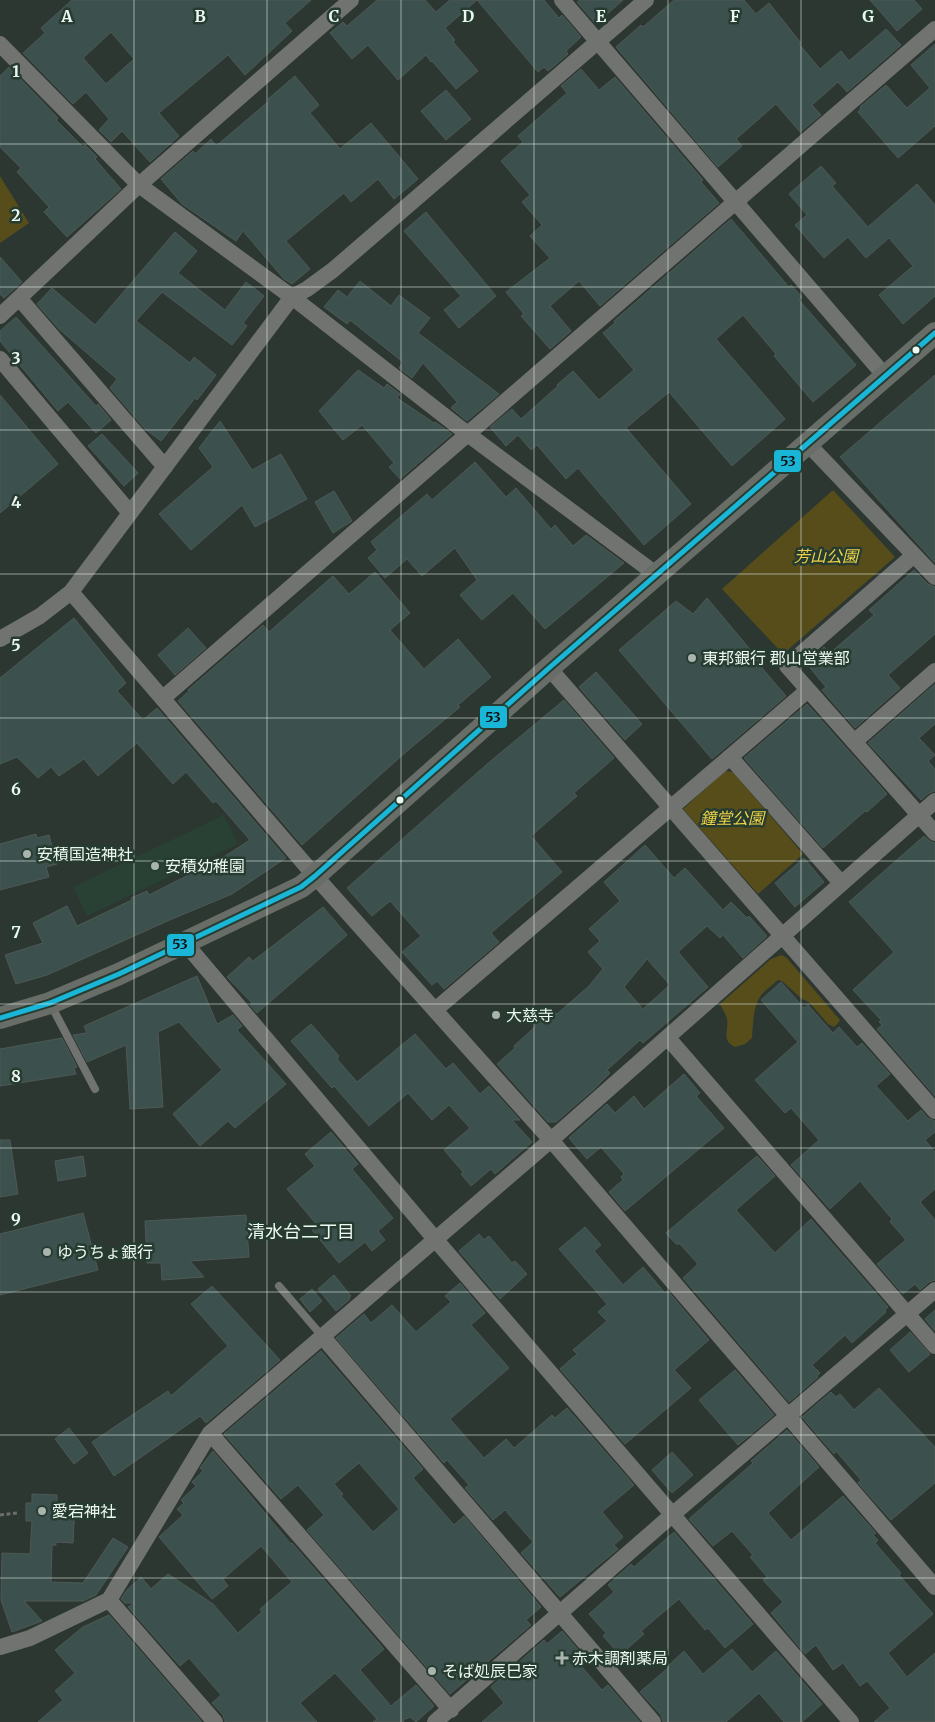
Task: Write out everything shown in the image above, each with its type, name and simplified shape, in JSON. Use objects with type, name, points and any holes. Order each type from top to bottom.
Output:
[{"type":"main road","points":[[0,1018],[50,1003],[119,974],[301,887],[935,333]]},
{"type":"street","points":[[0,316],[139,185],[351,0]]},
{"type":"street","points":[[562,0],[885,376]]},
{"type":"street","points":[[0,639],[40,616],[71,592],[292,297],[308,289],[333,270],[646,0]]},
{"type":"street","points":[[163,698],[469,435],[935,29]]},
{"type":"street","points":[[0,44],[139,185],[292,297],[469,435],[657,575]]},
{"type":"street","points":[[19,298],[165,467]]},
{"type":"street","points":[[0,360],[130,514]]},
{"type":"street","points":[[808,444],[935,577]]},
{"type":"street","points":[[914,555],[787,666],[935,833]]},
{"type":"street","points":[[71,592],[315,876],[551,1140],[935,1587]]},
{"type":"street","points":[[550,668],[935,1111]]},
{"type":"street","points":[[854,742],[935,671]]},
{"type":"street","points":[[435,1010],[808,690]]},
{"type":"street","points":[[731,758],[841,883]]},
{"type":"street","points":[[0,1647],[30,1638],[109,1600],[210,1433],[551,1140],[935,801]]},
{"type":"street","points":[[185,942],[435,1239],[852,1722]]},
{"type":"street","points":[[668,1038],[935,1346]]},
{"type":"street","points":[[435,1722],[672,1515],[935,1290]]},
{"type":"street","points":[[322,1336],[653,1722]]},
{"type":"street","points":[[210,1433],[450,1710]]},
{"type":"street","points":[[109,1600],[215,1722]]},
{"type":"lane","points":[[50,1003],[95,1089]]},
{"type":"lane","points":[[279,1286],[322,1336]]},
{"type":"path","points":[[0,1514],[17,1513]]},
{"type":"shaded area","name":"安積幼稚園","points":[[224,815],[238,844],[87,916],[73,887]]},
{"type":"green space","points":[[0,176],[29,223],[0,243]]},
{"type":"green space","name":"芳山公園","points":[[833,490],[895,557],[783,654],[722,589]]},
{"type":"green space","name":"鐘堂公園","points":[[725,771],[733,772],[803,854],[758,894],[683,809]]},
{"type":"green space","points":[[781,955],[786,957],[840,1020],[839,1022],[834,1027],[828,1024],[810,1003],[801,998],[782,981],[778,980],[759,998],[754,1015],[752,1038],[745,1044],[735,1047],[731,1045],[726,1035],[726,1015],[720,1004],[771,959]]},
{"type":"building","points":[[72,0],[311,0],[285,23],[292,31],[245,75],[228,55],[159,113],[179,136],[150,162],[122,131],[111,142],[99,130],[109,119],[86,92],[73,104],[23,53],[45,33],[41,28]],"holes":[[[111,32],[134,59],[106,84],[83,58]]]},
{"type":"building","points":[[377,0],[425,0],[436,12],[450,0],[477,0],[445,28],[455,40],[453,42],[478,71],[456,89],[426,55],[398,80],[368,45],[352,59],[330,33],[343,22],[347,26]]},
{"type":"building","points":[[477,0],[544,0],[559,18],[562,15],[581,37],[566,51],[568,54],[548,71],[544,67],[538,72]]},
{"type":"building","points":[[580,0],[623,0],[596,24],[577,2]]},
{"type":"building","points":[[674,0],[744,0],[756,14],[769,3],[820,69],[841,51],[849,61],[886,29],[901,45],[847,92],[838,82],[812,105],[821,115],[800,132],[776,104],[736,139],[742,146],[718,167],[616,47]]},
{"type":"building","points":[[870,0],[914,0],[922,9],[897,31]]},
{"type":"building","points":[[935,44],[935,126],[898,158],[858,112],[860,107],[886,85],[907,108],[930,88],[911,65]]},
{"type":"building","points":[[9,67],[58,118],[56,120],[83,147],[85,145],[97,157],[95,159],[121,189],[67,237],[44,212],[49,207],[17,172],[21,168],[0,147],[0,76]]},
{"type":"building","points":[[581,69],[599,90],[615,77],[703,180],[701,182],[719,203],[600,306],[579,281],[550,306],[571,331],[550,349],[521,316],[524,314],[506,292],[550,258],[530,236],[542,225],[522,202],[530,195],[501,161],[523,142],[518,136],[567,93],[561,86]]},
{"type":"building","points":[[295,76],[319,105],[310,113],[340,149],[371,123],[418,179],[394,199],[378,179],[351,202],[344,193],[286,241],[310,269],[292,284],[284,279],[243,231],[236,241],[182,204],[161,179],[193,151],[195,154],[211,139],[216,146]]},
{"type":"building","points":[[446,90],[471,119],[446,140],[421,111]]},
{"type":"building","points":[[821,166],[836,183],[832,186],[868,227],[917,184],[935,205],[935,296],[903,324],[879,295],[913,266],[889,238],[866,258],[848,237],[824,258],[795,225],[807,215],[789,194]]},
{"type":"building","points":[[426,212],[496,296],[459,328],[444,310],[461,296],[404,231]]},
{"type":"building","points":[[731,219],[789,287],[791,285],[802,297],[799,300],[856,365],[813,402],[774,356],[776,354],[743,315],[716,339],[785,419],[732,466],[669,392],[626,428],[691,504],[644,545],[578,468],[566,479],[537,445],[531,450],[518,435],[506,446],[490,427],[512,409],[521,419],[573,371],[599,400],[634,370],[603,333],[615,323],[614,321]]},
{"type":"building","points":[[175,232],[197,251],[178,273],[225,310],[246,282],[264,296],[243,323],[247,326],[232,345],[162,292],[136,321],[190,363],[194,357],[216,375],[161,441],[145,429],[110,388],[117,379],[59,329],[37,304],[52,288],[95,325]]},
{"type":"building","points":[[0,257],[22,282],[4,298],[0,294]]},
{"type":"building","points":[[360,281],[391,306],[399,295],[430,318],[418,333],[499,394],[467,421],[451,408],[457,402],[423,363],[412,378],[399,368],[403,362],[350,320],[347,324],[324,307],[338,290],[347,297]]},
{"type":"building","points":[[16,317],[96,406],[98,404],[111,420],[96,433],[68,402],[58,411],[0,341],[0,331]]},
{"type":"building","points":[[358,370],[384,388],[387,384],[400,394],[397,398],[452,434],[400,479],[389,467],[394,463],[362,425],[343,440],[319,411]]},
{"type":"building","points":[[935,375],[935,563],[840,457]]},
{"type":"building","points":[[0,395],[58,464],[0,513]]},
{"type":"building","points":[[220,421],[252,470],[281,454],[307,499],[255,527],[242,505],[191,550],[159,514],[213,467],[199,448]]},
{"type":"building","points":[[102,434],[138,473],[124,486],[88,446]]},
{"type":"building","points":[[475,462],[506,497],[516,488],[551,529],[555,525],[573,546],[586,535],[624,563],[545,629],[513,593],[482,620],[460,595],[477,580],[455,548],[422,576],[407,559],[385,578],[368,558],[377,550],[371,542],[427,494],[432,500]]},
{"type":"building","points":[[334,491],[352,521],[333,533],[315,502]]},
{"type":"building","points":[[914,570],[928,584],[935,587],[935,634],[888,675],[900,688],[855,728],[822,690],[826,687],[806,663],[824,647],[830,653],[874,615],[869,610]]},
{"type":"building","points":[[375,572],[410,613],[390,630],[424,669],[458,639],[491,677],[458,705],[460,707],[407,751],[302,845],[178,701],[188,690],[263,625],[269,632],[333,576],[349,594]]},
{"type":"building","name":"東邦銀行 郡山営業部","points":[[707,598],[764,666],[762,668],[786,696],[712,759],[619,650],[676,601],[693,614]]},
{"type":"building","points":[[74,618],[126,683],[117,691],[143,720],[157,708],[286,858],[232,894],[47,975],[16,984],[5,955],[43,943],[33,923],[67,906],[77,926],[147,891],[149,895],[222,858],[250,840],[216,801],[213,803],[186,772],[173,784],[137,743],[98,776],[84,759],[59,776],[51,767],[38,778],[17,757],[0,764],[0,678]]},
{"type":"building","points":[[188,628],[206,648],[175,675],[158,655]]},
{"type":"building","points":[[596,672],[642,724],[625,740],[579,687]]},
{"type":"building","points":[[935,684],[935,724],[919,738],[935,755],[928,761],[935,769],[935,791],[929,793],[921,800],[868,743]]},
{"type":"building","points":[[564,700],[614,758],[574,793],[577,796],[531,836],[562,872],[491,933],[499,942],[444,989],[437,981],[432,985],[402,952],[421,936],[390,901],[372,916],[347,888],[486,765]]},
{"type":"building","points":[[807,704],[887,794],[823,848],[744,758]]},
{"type":"building","name":"安積国造神社","points":[[36,834],[37,838],[49,835],[57,864],[46,867],[49,877],[0,890],[0,844]]},
{"type":"building","points":[[924,836],[935,843],[935,1096],[877,1029],[882,1025],[879,1022],[881,1020],[853,990],[894,952],[849,902]]},
{"type":"building","points":[[645,845],[674,878],[685,868],[723,910],[731,902],[747,918],[749,916],[767,936],[743,958],[723,935],[720,938],[707,926],[678,952],[708,987],[643,1043],[640,1040],[607,1070],[610,1073],[594,1089],[556,1122],[548,1122],[497,1064],[536,1026],[534,1023],[551,1008],[557,1014],[589,986],[603,969],[588,952],[600,941],[589,929],[620,901],[604,882]],"holes":[[[647,959],[670,985],[643,1009],[624,987]]]},
{"type":"building","points":[[804,858],[824,882],[795,907],[775,883]]},
{"type":"building","points":[[323,907],[347,935],[257,1013],[250,1005],[252,1003],[227,977],[249,957],[253,961]]},
{"type":"building","points":[[197,976],[217,1024],[233,1015],[242,1026],[237,1030],[286,1084],[235,1128],[228,1121],[200,1146],[173,1114],[222,1070],[179,1022],[158,1032],[163,1107],[130,1109],[126,1045],[87,1062],[73,1035],[87,1033],[84,1026]]},
{"type":"building","points":[[781,982],[804,1008],[808,1005],[833,1033],[839,1027],[857,1047],[862,1043],[890,1074],[876,1086],[908,1121],[921,1110],[928,1118],[935,1121],[935,1132],[925,1140],[935,1152],[935,1189],[920,1202],[935,1220],[935,1280],[929,1282],[920,1290],[915,1284],[903,1294],[877,1264],[906,1240],[890,1222],[892,1219],[860,1181],[830,1209],[791,1165],[819,1140],[791,1108],[785,1113],[755,1080],[798,1042],[761,1000]]},
{"type":"building","points":[[311,1024],[339,1056],[337,1059],[357,1082],[415,1034],[446,1069],[453,1063],[480,1094],[489,1086],[520,1120],[512,1120],[532,1142],[495,1174],[491,1169],[471,1186],[461,1174],[463,1172],[444,1150],[470,1128],[449,1105],[432,1120],[408,1093],[369,1126],[334,1086],[332,1088],[291,1041]]},
{"type":"building","points":[[62,1038],[77,1067],[74,1068],[76,1074],[0,1086],[0,1049]]},
{"type":"building","points":[[684,1074],[700,1093],[696,1096],[724,1128],[625,1211],[609,1192],[623,1180],[621,1177],[624,1174],[601,1147],[587,1159],[569,1138],[607,1104],[615,1113],[634,1096],[644,1109]]},
{"type":"building","points":[[331,1132],[358,1164],[352,1169],[393,1218],[378,1231],[385,1240],[372,1251],[365,1242],[339,1263],[312,1230],[317,1225],[287,1189],[315,1166],[305,1154]]},
{"type":"building","points":[[0,1140],[10,1140],[18,1194],[0,1197]]},
{"type":"building","points":[[83,1156],[86,1176],[58,1181],[55,1161]]},
{"type":"building","points":[[757,1156],[775,1176],[736,1210],[775,1253],[811,1219],[888,1307],[885,1310],[886,1312],[852,1343],[845,1335],[812,1365],[820,1373],[818,1377],[789,1402],[683,1278],[698,1264],[680,1244],[676,1244],[666,1233]]},
{"type":"building","name":"ゆうちょ銀行","points":[[83,1213],[98,1270],[0,1295],[0,1234]]},
{"type":"building","points":[[246,1215],[249,1257],[190,1261],[204,1277],[162,1280],[161,1263],[147,1263],[145,1221]]},
{"type":"building","points":[[585,1227],[601,1245],[594,1251],[623,1285],[643,1267],[665,1293],[668,1291],[709,1340],[674,1370],[691,1388],[625,1444],[560,1369],[577,1354],[573,1350],[607,1321],[598,1312],[607,1304],[559,1249]]},
{"type":"building","points":[[479,1234],[484,1240],[489,1236],[512,1263],[515,1261],[527,1274],[500,1299],[459,1251]]},
{"type":"building","points":[[334,1275],[351,1296],[336,1311],[318,1289]]},
{"type":"building","points":[[460,1283],[485,1313],[471,1325],[509,1368],[450,1419],[484,1458],[506,1439],[514,1448],[552,1415],[555,1418],[567,1408],[634,1485],[602,1512],[623,1537],[614,1545],[618,1549],[560,1597],[521,1553],[533,1542],[505,1510],[493,1520],[465,1488],[469,1485],[447,1460],[444,1463],[336,1338],[364,1314],[371,1323],[392,1305],[416,1332],[451,1302],[445,1296]]},
{"type":"building","points":[[212,1286],[280,1360],[206,1423],[200,1416],[114,1476],[92,1442],[168,1391],[171,1396],[228,1346],[191,1304]]},
{"type":"building","points":[[312,1289],[322,1301],[310,1312],[300,1299]]},
{"type":"building","points":[[935,1310],[935,1331],[925,1319]]},
{"type":"building","points":[[910,1332],[930,1354],[909,1372],[890,1350]]},
{"type":"building","points":[[321,1351],[423,1469],[413,1478],[454,1525],[464,1516],[541,1607],[526,1620],[531,1625],[450,1694],[307,1530],[324,1515],[298,1485],[281,1499],[224,1434]],"holes":[[[359,1463],[399,1509],[373,1532],[341,1496],[343,1494],[334,1484]]]},
{"type":"building","points":[[735,1370],[774,1415],[738,1445],[699,1400]]},
{"type":"building","points":[[879,1388],[935,1447],[935,1483],[891,1520],[858,1483],[861,1480],[836,1451],[834,1454],[802,1417],[831,1392],[836,1397],[840,1394],[854,1410]]},
{"type":"building","points":[[69,1428],[88,1453],[74,1464],[55,1439]]},
{"type":"building","points":[[787,1430],[819,1467],[768,1513],[791,1540],[843,1496],[876,1533],[873,1535],[878,1540],[875,1543],[901,1573],[899,1575],[933,1614],[888,1653],[907,1677],[935,1653],[935,1722],[874,1722],[890,1708],[867,1681],[860,1686],[843,1663],[833,1670],[816,1645],[805,1654],[771,1613],[783,1602],[763,1580],[767,1577],[750,1557],[753,1555],[732,1531],[713,1546],[689,1519],[753,1463],[751,1461]]},
{"type":"building","points":[[213,1451],[291,1544],[384,1649],[360,1670],[391,1706],[416,1685],[434,1706],[416,1722],[410,1717],[403,1720],[404,1722],[373,1722],[377,1719],[335,1673],[300,1703],[317,1722],[225,1722],[223,1715],[212,1703],[221,1695],[189,1658],[180,1666],[128,1607],[135,1603],[125,1603],[121,1599],[127,1590],[141,1577],[151,1589],[168,1574],[213,1604],[238,1633],[262,1612],[260,1609],[292,1582],[261,1546],[223,1579],[228,1586],[212,1599],[159,1537],[183,1515],[177,1509],[184,1503],[181,1500],[196,1486],[192,1482],[203,1471],[200,1468]]},
{"type":"building","points":[[672,1452],[693,1475],[672,1493],[652,1470]]},
{"type":"building","points":[[32,1494],[57,1495],[57,1504],[75,1504],[73,1543],[56,1542],[56,1545],[52,1545],[51,1582],[83,1583],[113,1538],[128,1547],[96,1595],[83,1601],[24,1601],[42,1621],[12,1632],[1,1600],[2,1553],[30,1554],[32,1521],[26,1521],[26,1503],[32,1503]]},
{"type":"building","points":[[674,1532],[753,1624],[725,1648],[708,1628],[705,1630],[679,1599],[641,1631],[644,1634],[620,1655],[603,1636],[606,1633],[589,1614],[614,1592],[608,1585],[631,1564],[634,1567]]},
{"type":"building","points":[[109,1615],[202,1722],[38,1722],[63,1700],[55,1691],[75,1673],[55,1650],[83,1627]]},
{"type":"building","points":[[562,1631],[580,1652],[574,1658],[602,1690],[608,1685],[640,1722],[482,1722],[504,1703],[491,1687],[544,1640],[547,1644]]},
{"type":"building","points":[[732,1649],[752,1672],[776,1651],[822,1704],[802,1722],[784,1722],[759,1693],[726,1722],[663,1722],[661,1715],[640,1692],[684,1651],[703,1674]]},
{"type":"transit line","name":"53","points":[[0,1018],[50,1003],[119,974],[301,887],[549,668],[935,333]]},
{"type":"place","name":"東邦銀行 郡山営業部","points":[[692,658]]},
{"type":"place","name":"安積国造神社","points":[[27,854]]},
{"type":"place","name":"安積幼稚園","points":[[155,866]]},
{"type":"place","name":"大慈寺","points":[[496,1015]]},
{"type":"place","name":"ゆうちょ銀行","points":[[47,1252]]},
{"type":"place","name":"愛宕神社","points":[[42,1511]]},
{"type":"place","name":"赤木調剤薬局","points":[[562,1658]]},
{"type":"place","name":"そば処辰巳家","points":[[432,1671]]},
{"type":"district","name":"清水台二丁目","points":[[301,1232]]}]
